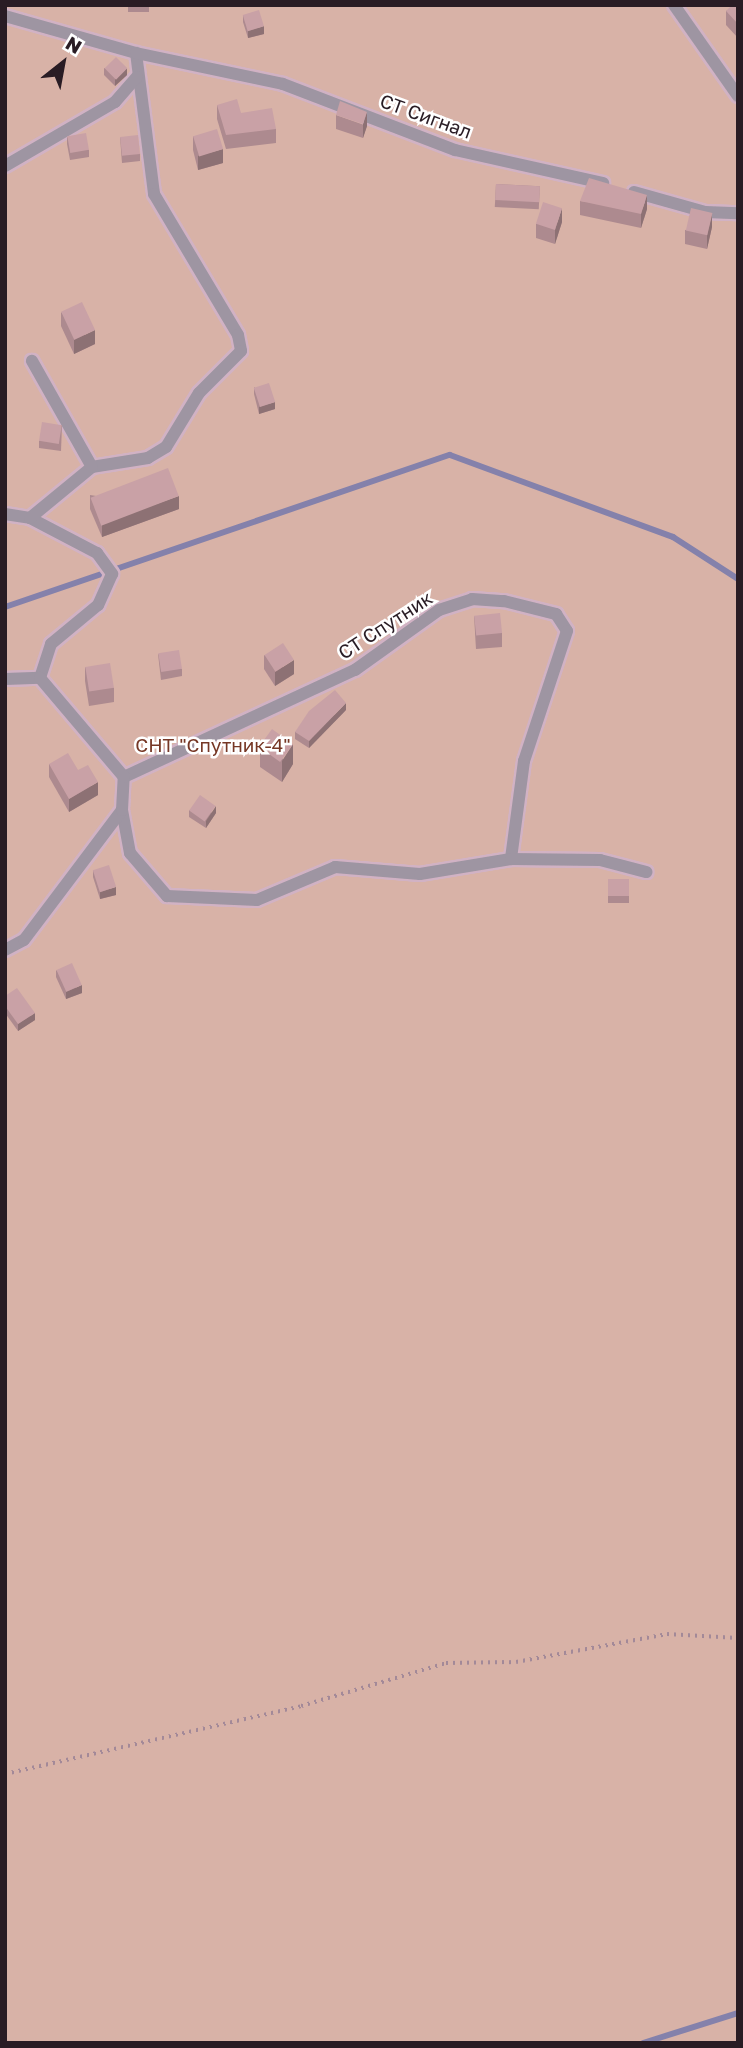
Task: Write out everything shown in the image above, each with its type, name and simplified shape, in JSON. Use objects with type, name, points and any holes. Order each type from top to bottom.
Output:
[{"type":"lane","points":[[674,5],[738,96]]},
{"type":"lane","name":"СТ Сигнал","points":[[5,16],[136,52],[283,84],[455,150],[705,212],[738,213]]},
{"type":"lane","points":[[30,518],[92,467],[148,458],[166,447],[199,393],[241,351],[238,335],[154,194],[137,77],[136,52]]},
{"type":"lane","points":[[5,166],[115,102],[137,77]]},
{"type":"lane","points":[[32,361],[92,467]]},
{"type":"lane","points":[[5,514],[30,518],[97,553],[112,574],[99,605],[51,644],[40,678]]},
{"type":"lane","name":"СТ Спутник","points":[[124,777],[355,670],[439,610],[472,599],[504,601],[556,614],[567,631],[524,761],[511,859]]},
{"type":"lane","points":[[5,679],[40,678]]},
{"type":"lane","points":[[40,678],[124,777],[122,810],[131,853],[167,896],[257,900],[335,867],[420,874],[511,859],[600,860],[646,872]]},
{"type":"lane","points":[[5,950],[24,940],[122,810]]},
{"type":"path","points":[[5,1773],[301,1706],[446,1664],[516,1662],[667,1634],[738,1638]]},
{"type":"green space","name":"СНТ \"Спутник-4\"","points":[[5,5],[738,5],[738,2043],[5,2043]]},
{"type":"building","points":[[732,5],[738,5],[738,24],[726,11]]},
{"type":"building","points":[[259,10],[264,26],[248,31],[243,15]]},
{"type":"building","points":[[116,57],[127,68],[116,80],[105,68]]},
{"type":"building","points":[[237,99],[241,113],[272,108],[276,129],[226,135],[217,105]]},
{"type":"building","points":[[340,101],[367,112],[363,124],[336,115]]},
{"type":"building","points":[[217,129],[223,149],[199,156],[193,136]]},
{"type":"building","points":[[86,133],[89,150],[70,153],[67,136]]},
{"type":"building","points":[[138,135],[140,154],[122,156],[120,137]]},
{"type":"building","points":[[589,178],[647,195],[641,214],[580,201]]},
{"type":"building","points":[[496,184],[540,186],[539,202],[495,200]]},
{"type":"building","points":[[543,202],[562,208],[555,230],[536,224]]},
{"type":"building","points":[[691,208],[712,213],[707,235],[686,230]]},
{"type":"building","points":[[82,302],[95,330],[74,340],[61,312]]},
{"type":"building","points":[[269,383],[275,402],[260,407],[254,388]]},
{"type":"building","points":[[42,422],[62,425],[59,444],[39,441]]},
{"type":"building","points":[[168,468],[179,496],[101,526],[91,498]]},
{"type":"building","points":[[500,613],[502,633],[476,636],[474,616]]},
{"type":"building","points":[[283,643],[294,660],[275,672],[265,655]]},
{"type":"building","points":[[179,650],[182,669],[161,672],[158,653]]},
{"type":"building","points":[[110,663],[114,688],[89,692],[85,667]]},
{"type":"building","points":[[335,690],[346,703],[309,741],[295,732],[309,711]]},
{"type":"building","points":[[272,729],[293,744],[280,762],[259,747]]},
{"type":"building","points":[[68,753],[78,770],[88,765],[98,782],[69,799],[49,764]]},
{"type":"building","points":[[200,795],[216,806],[205,821],[189,811]]},
{"type":"building","points":[[109,865],[116,887],[100,892],[93,870]]},
{"type":"building","points":[[608,879],[629,879],[629,896],[608,896]]},
{"type":"building","points":[[72,963],[82,985],[66,992],[56,970]]},
{"type":"building","points":[[17,988],[35,1013],[18,1024],[5,1006],[5,996]]},
{"type":"waterway","points":[[5,607],[450,455],[673,537],[738,579]]},
{"type":"waterway","points":[[643,2043],[738,2013]]}]
